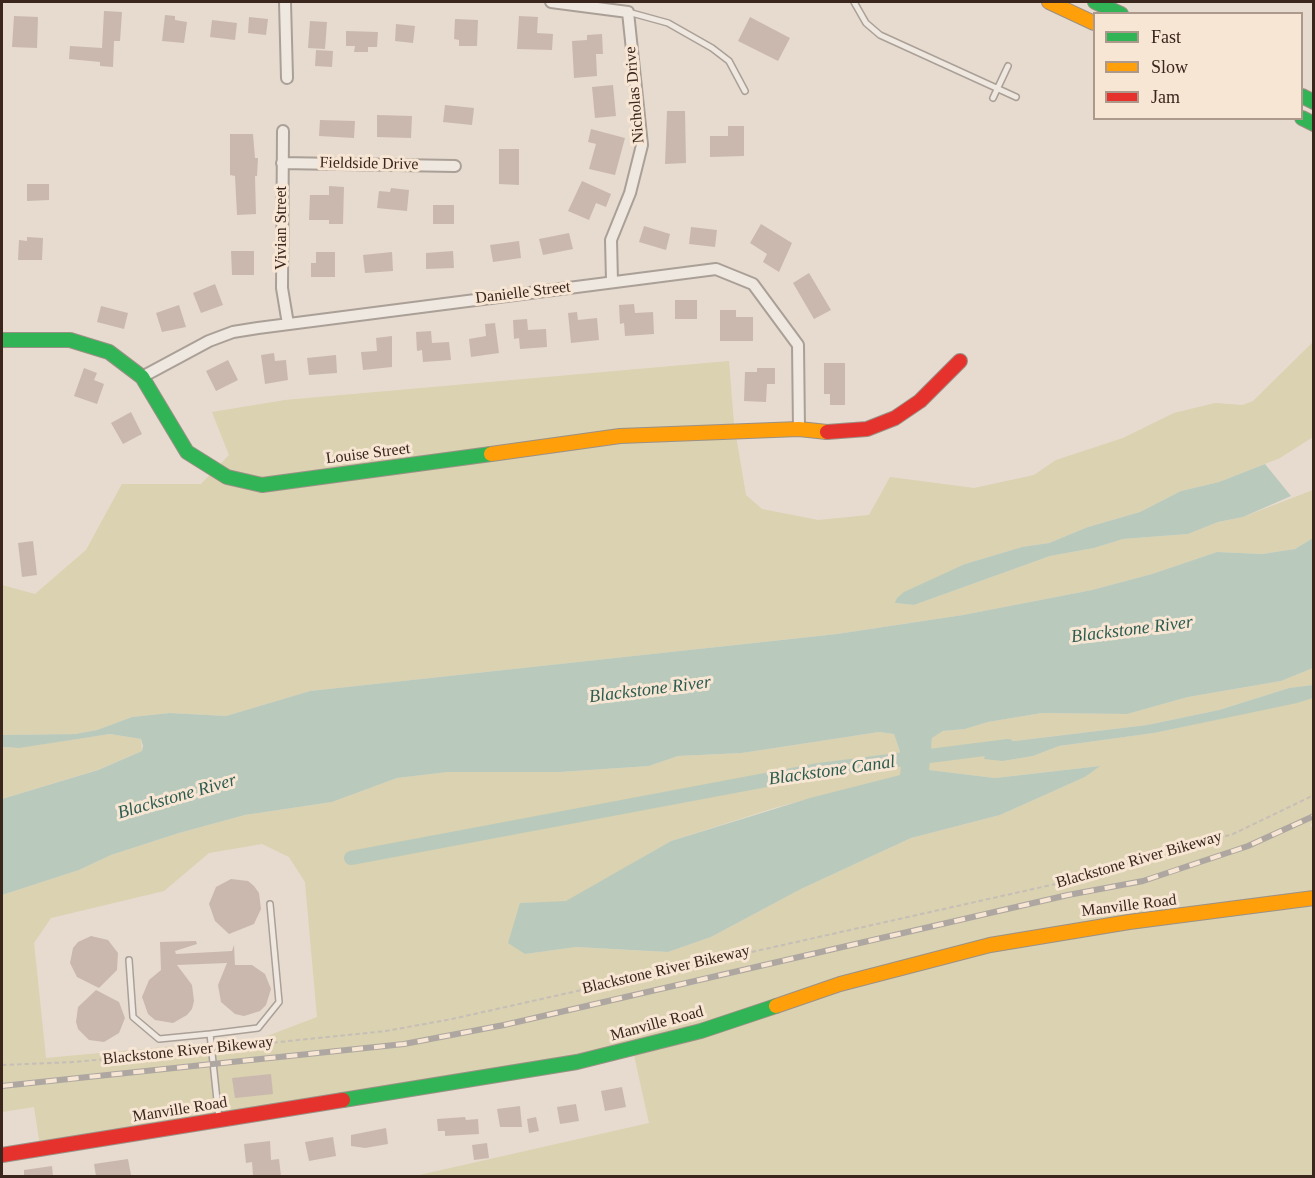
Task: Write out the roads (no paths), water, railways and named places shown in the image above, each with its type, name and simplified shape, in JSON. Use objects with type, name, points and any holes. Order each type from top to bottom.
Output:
[{"type":"main road","points":[[1049,2],[1093,22]]},
{"type":"main road","points":[[1095,2],[1117,12]]},
{"type":"main road","name":"Louise Street","points":[[2,340],[70,340],[109,352],[142,377],[187,452],[227,477],[262,485],[620,436],[799,429],[835,433],[867,429],[895,418],[920,401],[960,361]]},
{"type":"main road","name":"Manville Road","points":[[2,1155],[577,1062],[700,1031],[840,984],[990,945],[1119,924],[1314,898]]},
{"type":"street","points":[[285,2],[286,78]]},
{"type":"street","points":[[551,2],[628,12]]},
{"type":"street","name":"Nicholas Drive","points":[[612,281],[611,240],[630,193],[642,145],[628,12]]},
{"type":"street","name":"Vivian Street","points":[[283,131],[282,288],[288,324]]},
{"type":"street","name":"Fieldside Drive","points":[[282,163],[455,166]]},
{"type":"street","name":"Danielle Street","points":[[142,377],[209,341],[233,332],[716,269],[753,284],[798,345],[799,429]]},
{"type":"lane","points":[[854,2],[866,23],[874,31],[1016,97]]},
{"type":"lane","points":[[628,12],[668,23],[712,48],[729,61],[745,91]]},
{"type":"lane","points":[[993,98],[1008,66]]},
{"type":"lane","points":[[129,960],[133,1017],[159,1039],[258,1028],[279,1002],[270,904]]},
{"type":"lane","points":[[210,1034],[219,1121]]},
{"type":"water","points":[[1265,464],[1291,496],[1243,517],[1218,522],[1188,534],[1123,539],[1094,548],[1050,556],[914,605],[895,603],[904,592],[965,564],[1022,547],[1049,543],[1088,527],[1140,512],[1181,491],[1219,482]]},
{"type":"water","name":"Blackstone River","points":[[1313,538],[1313,668],[1281,681],[1188,697],[1127,714],[1042,713],[988,722],[965,729],[943,731],[932,738],[929,770],[995,778],[1100,766],[1085,777],[1000,815],[911,838],[801,889],[711,937],[668,952],[576,947],[525,954],[508,943],[520,903],[566,901],[671,841],[810,798],[900,775],[902,758],[894,734],[879,732],[742,753],[678,756],[649,766],[560,772],[448,772],[397,778],[332,802],[245,815],[179,833],[111,855],[79,870],[2,895],[2,799],[98,770],[142,751],[143,746],[141,739],[110,734],[19,748],[2,747],[2,735],[75,734],[97,730],[132,717],[170,713],[226,716],[310,691],[837,634],[963,615],[1092,590],[1152,574],[1217,552],[1262,554],[1295,549]]},
{"type":"water","points":[[1313,685],[1313,698],[1297,703],[1154,733],[1059,746],[1033,756],[1003,761],[984,759],[986,751],[998,743],[1147,725],[1219,710],[1289,688]]},
{"type":"waterway","name":"Blackstone Canal","points":[[351,858],[819,770],[1008,746]]},
{"type":"railway","points":[[2,1086],[404,1044],[504,1025],[1068,895],[1143,881],[1248,846],[1314,816]]}]
